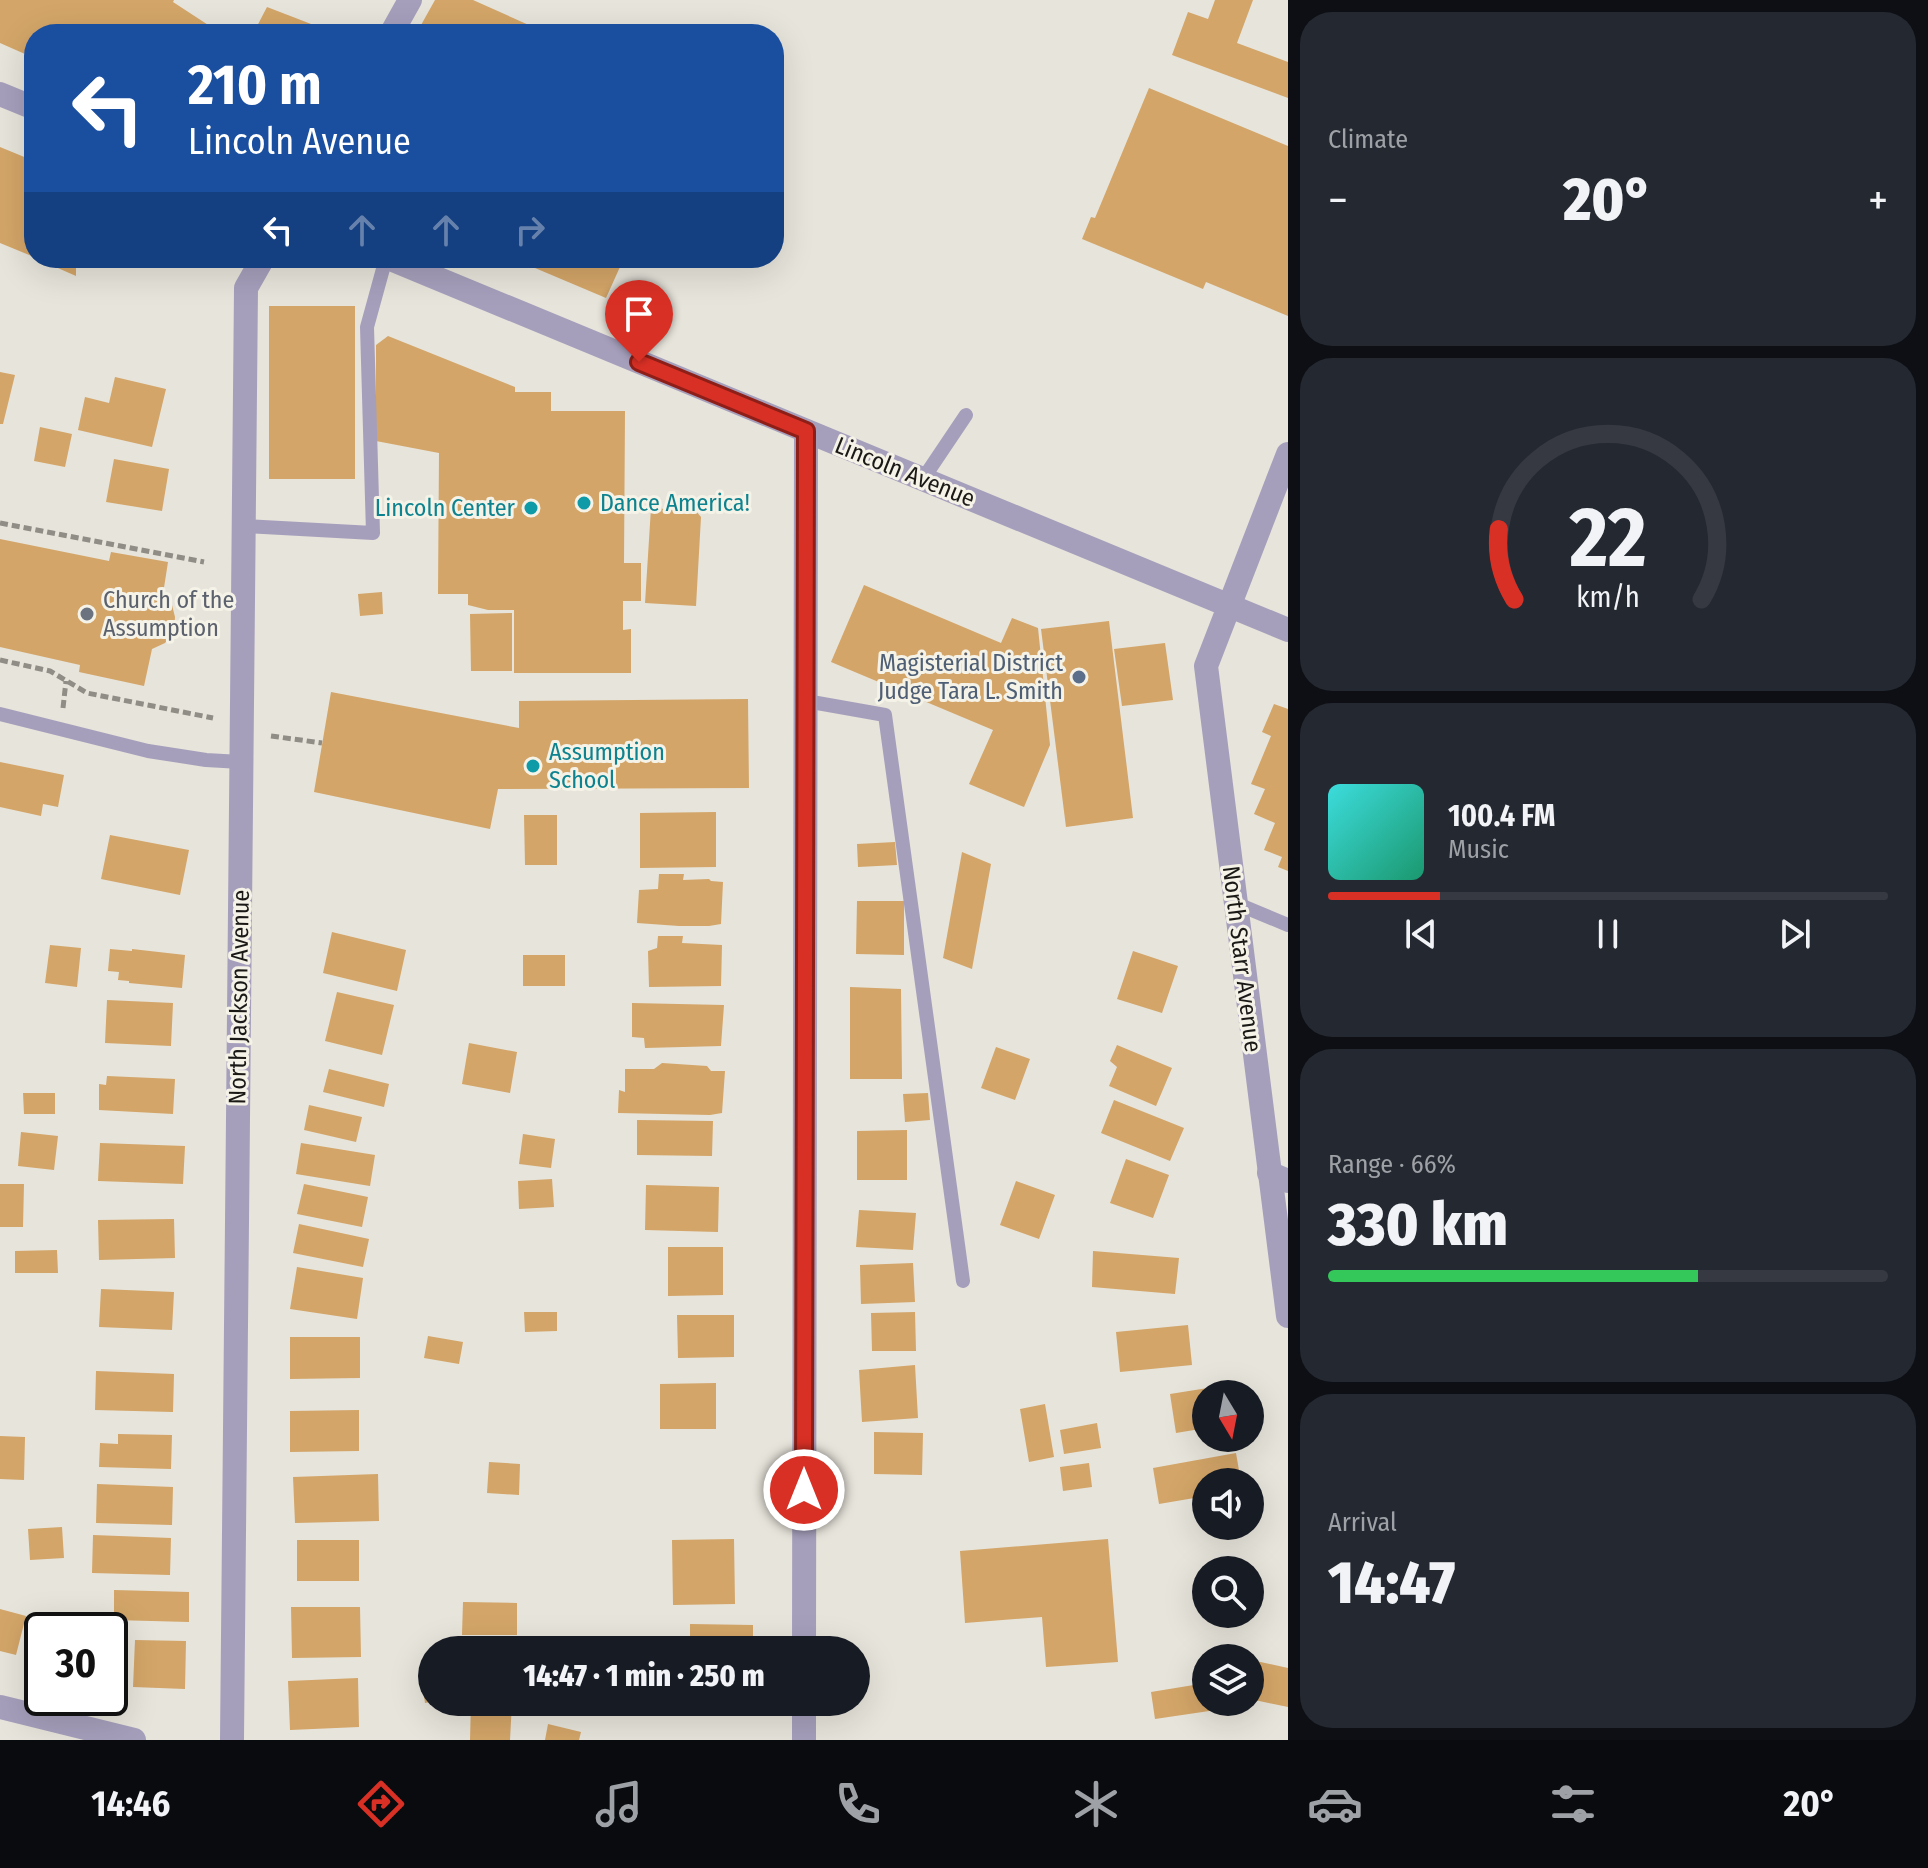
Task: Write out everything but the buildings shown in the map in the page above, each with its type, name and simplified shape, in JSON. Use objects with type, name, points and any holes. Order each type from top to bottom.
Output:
[{"type":"street","points":[[397,24],[410,0]]},
{"type":"street","points":[[0,94],[24,104]]},
{"type":"street","name":"North Jackson Avenue","points":[[232,1740],[246,288],[257,268]]},
{"type":"street","name":"Lincoln Avenue","points":[[411,268],[1288,630]]},
{"type":"street","points":[[804,1636],[806,431]]},
{"type":"street","name":"North Starr Avenue","points":[[1288,454],[1206,666],[1235,903],[1278,1177],[1288,1316]]},
{"type":"street","points":[[0,1707],[134,1740]]},
{"type":"street","points":[[804,1716],[804,1740]]},
{"type":"lane","points":[[244,526],[373,533],[367,327],[384,268]]},
{"type":"lane","points":[[923,479],[966,415]]},
{"type":"lane","points":[[806,701],[885,715],[963,1281]]},
{"type":"lane","points":[[0,714],[148,751],[241,762]]},
{"type":"lane","points":[[1235,903],[1288,925]]},
{"type":"path","points":[[0,523],[204,562]]},
{"type":"path","points":[[0,660],[50,671],[87,693],[242,723]]},
{"type":"path","points":[[300,740],[322,743]]},
{"type":"place","name":"Dance America!","points":[[584,503]]},
{"type":"place","name":"Lincoln Center","points":[[531,508]]},
{"type":"place","name":"Church of the Assumption","points":[[87,614]]},
{"type":"place","name":"Magisterial District Judge Tara L. Smith","points":[[1079,677]]},
{"type":"place","name":"Assumption School","points":[[533,766]]},
{"type":"route","points":[[639,362],[806,431],[804,1490]]}]
